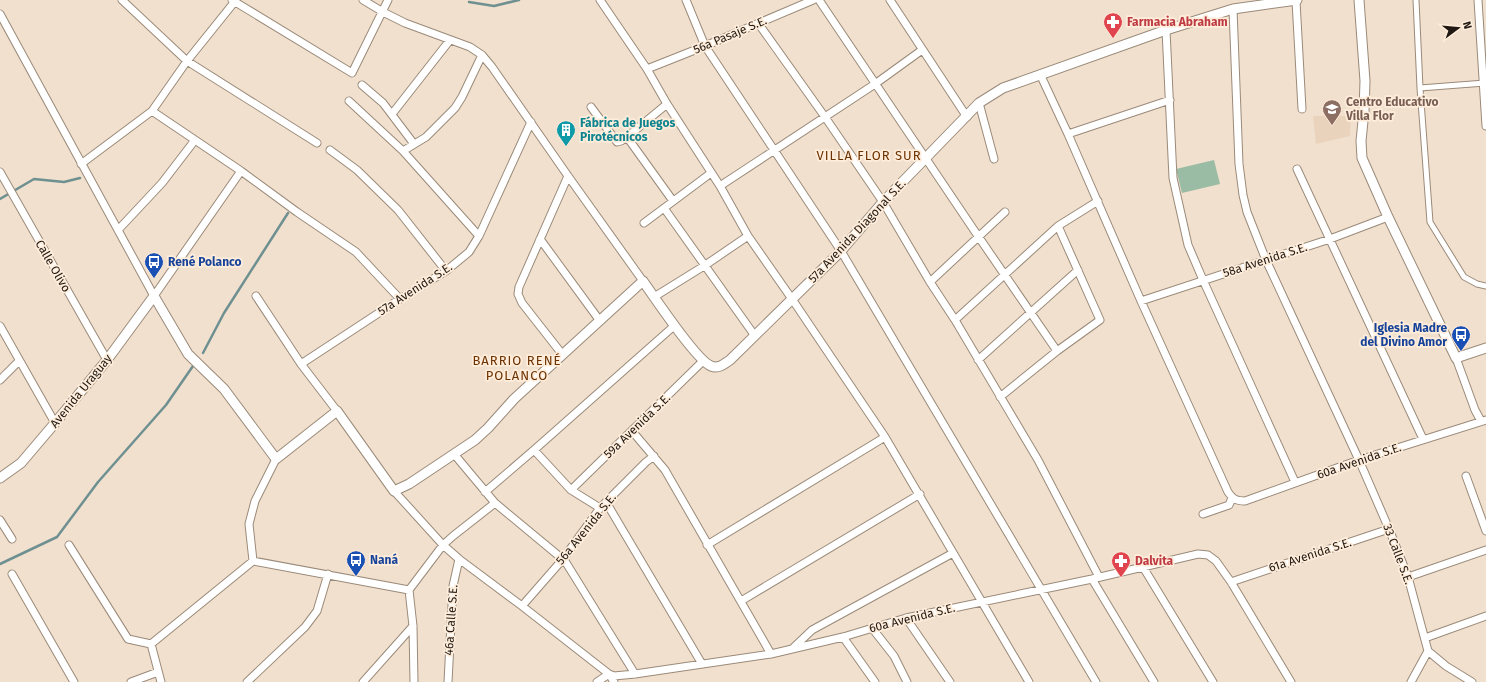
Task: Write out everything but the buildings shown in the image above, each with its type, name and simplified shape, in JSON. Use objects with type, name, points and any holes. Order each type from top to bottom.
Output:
[{"type":"street","points":[[122,0],[188,61],[317,143]]},
{"type":"street","points":[[81,164],[152,111],[234,0],[352,73],[388,0]]},
{"type":"street","points":[[363,0],[405,23],[470,47],[482,55],[531,122],[674,326],[703,361]]},
{"type":"street","points":[[600,0],[647,69],[667,104],[720,186],[748,236],[885,437],[920,494],[981,602],[1029,682]]},
{"type":"street","points":[[686,0],[705,46],[841,251],[1096,682]]},
{"type":"street","name":"56a Pasaje S.E.","points":[[647,69],[813,0]]},
{"type":"street","points":[[819,0],[925,159],[1057,351]]},
{"type":"street","points":[[890,0],[966,117]]},
{"type":"street","points":[[1203,514],[1229,505],[1232,498],[1141,301],[1098,201],[1040,74],[1166,30],[1233,9],[1296,0],[1302,109]]},
{"type":"street","points":[[1359,0],[1365,81],[1364,111],[1360,141],[1362,158],[1388,217],[1456,358],[1475,410],[1484,420]]},
{"type":"street","points":[[1416,0],[1420,88],[1430,222],[1464,277],[1476,284],[1486,286]]},
{"type":"street","points":[[1478,0],[1486,126]]},
{"type":"street","name":"33 Calle S.E.","points":[[1233,9],[1239,164],[1247,212],[1266,260],[1359,460],[1389,529],[1408,577],[1428,651]]},
{"type":"street","points":[[0,14],[81,164],[188,354],[224,388],[276,459]]},
{"type":"street","points":[[758,23],[883,202],[930,282],[955,320],[1038,460],[1096,578],[1154,682]]},
{"type":"street","points":[[1166,30],[1173,178],[1188,245],[1202,280],[1295,482]]},
{"type":"street","points":[[392,114],[450,40]]},
{"type":"street","points":[[720,186],[875,84],[922,50]]},
{"type":"street","points":[[403,151],[426,137],[455,108],[462,97],[482,55]]},
{"type":"street","name":"57a Avenida Diagonal S.E.","points":[[703,361],[716,368],[722,366],[730,360],[841,251],[883,202],[979,103],[1003,88],[1040,74]]},
{"type":"street","points":[[1420,88],[1484,83]]},
{"type":"street","points":[[362,85],[383,103],[414,144]]},
{"type":"street","points":[[1068,134],[1170,100]]},
{"type":"street","points":[[349,101],[403,151],[479,236]]},
{"type":"street","points":[[979,103],[994,159]]},
{"type":"street","points":[[591,107],[617,142],[620,142],[667,104]]},
{"type":"street","points":[[152,111],[241,171],[297,212],[356,252],[400,299]]},
{"type":"street","name":"57a Avenida S.E.","points":[[301,364],[400,299],[446,271],[469,252],[479,236],[531,122]]},
{"type":"street","points":[[627,137],[673,201]]},
{"type":"street","points":[[118,230],[162,183],[195,140]]},
{"type":"street","points":[[330,150],[357,170],[398,210],[446,271]]},
{"type":"street","points":[[1297,169],[1423,439]]},
{"type":"street","points":[[154,296],[241,171]]},
{"type":"street","name":"Calle Olivo","points":[[0,172],[108,360]]},
{"type":"street","points":[[644,223],[711,173]]},
{"type":"street","points":[[562,354],[522,303],[518,294],[519,287],[568,176]]},
{"type":"street","points":[[955,320],[1058,226],[1098,201]]},
{"type":"street","points":[[664,208],[755,336]]},
{"type":"street","points":[[930,282],[1005,212]]},
{"type":"street","name":"58a Avenida S.E.","points":[[1141,301],[1330,239],[1388,217]]},
{"type":"street","points":[[1000,396],[1057,351],[1100,320],[1058,226]]},
{"type":"street","points":[[654,297],[704,266],[748,236]]},
{"type":"street","points":[[540,239],[600,321]]},
{"type":"street","points":[[978,360],[1078,270]]},
{"type":"street","points":[[394,491],[409,484],[475,440],[514,399],[643,281]]},
{"type":"street","name":"Avenida Uraguay","points":[[0,478],[21,463],[55,423],[108,360],[154,296]]},
{"type":"street","points":[[256,296],[301,364],[337,411],[394,491],[443,545],[459,559],[609,674],[614,682]]},
{"type":"street","points":[[0,326],[55,423]]},
{"type":"street","points":[[485,492],[674,326]]},
{"type":"street","points":[[1456,358],[1486,348]]},
{"type":"street","points":[[0,380],[19,361]]},
{"type":"street","name":"59a Avenida S.E.","points":[[571,490],[703,361]]},
{"type":"street","points":[[253,561],[249,524],[255,501],[276,459],[337,411]]},
{"type":"street","name":"60a Avenida S.E.","points":[[1232,498],[1238,501],[1245,501],[1359,460],[1484,420]]},
{"type":"street","points":[[632,430],[665,470],[707,545],[772,654]]},
{"type":"street","points":[[707,545],[885,437]]},
{"type":"street","points":[[534,450],[571,490],[600,508]]},
{"type":"street","points":[[454,454],[495,503],[565,561],[635,674]]},
{"type":"street","name":"56a Avenida S.E.","points":[[522,606],[563,559],[600,508],[646,462],[654,456]]},
{"type":"street","points":[[1466,476],[1486,531]]},
{"type":"street","points":[[741,601],[920,494]]},
{"type":"street","points":[[606,502],[702,664]]},
{"type":"street","points":[[414,682],[413,626],[409,590],[443,545],[495,503]]},
{"type":"street","points":[[0,520],[12,539]]},
{"type":"street","name":"61a Avenida S.E.","points":[[1231,582],[1389,529]]},
{"type":"street","points":[[69,545],[128,639],[150,644]]},
{"type":"street","points":[[1408,577],[1486,550]]},
{"type":"street","points":[[791,649],[812,630],[953,553]]},
{"type":"street","name":"60a Avenida S.E.","points":[[609,674],[614,676],[635,674],[772,654],[844,637],[906,618],[1096,578],[1198,554],[1208,554],[1216,561],[1231,582]]},
{"type":"street","name":"46a Calle S.E.","points":[[448,682],[452,586],[459,559]]},
{"type":"street","points":[[150,644],[253,561],[409,590]]},
{"type":"street","points":[[1143,567],[1213,682]]},
{"type":"street","points":[[12,574],[74,682]]},
{"type":"street","points":[[247,682],[305,626],[317,611],[328,574]]},
{"type":"street","points":[[1231,582],[1291,682]]},
{"type":"street","points":[[1425,638],[1486,616]]},
{"type":"street","points":[[906,618],[950,682]]},
{"type":"street","points":[[363,682],[413,626]]},
{"type":"street","points":[[872,628],[894,656],[907,682]]},
{"type":"street","points":[[844,637],[875,682]]},
{"type":"street","points":[[150,644],[161,682]]},
{"type":"street","points":[[1411,682],[1428,651],[1446,666],[1472,682]]},
{"type":"street","points":[[131,682],[158,672]]},
{"type":"street","points":[[598,682],[609,674]]},
{"type":"shaded area","name":"Centro Educativo Villa Flor","points":[[1313,116],[1351,116],[1350,136],[1316,144]]},
{"type":"green space","points":[[1214,160],[1220,184],[1182,193],[1176,169]]},
{"type":"waterway","points":[[469,2],[494,6],[519,0]]},
{"type":"waterway","points":[[0,199],[34,179],[64,182],[80,178]]},
{"type":"waterway","points":[[203,353],[224,313],[288,213]]},
{"type":"waterway","points":[[0,564],[57,537],[98,482],[166,405],[193,366]]},
{"type":"place","name":"Farmacia Abraham","points":[[1113,39]]},
{"type":"place","name":"Centro Educativo Villa Flor","points":[[1332,126]]},
{"type":"place","name":"Fábrica de Juegos Pirotécnicos","points":[[566,147]]},
{"type":"place","name":"René Polanco","points":[[154,279]]},
{"type":"place","name":"Iglesia Madre del Divino Amor","points":[[1461,352]]},
{"type":"place","name":"Naná","points":[[356,577]]},
{"type":"place","name":"Dalvita","points":[[1121,578]]},
{"type":"district","name":"VILLA FLOR SUR","points":[[869,155]]},
{"type":"district","name":"BARRIO RENÉ POLANCO","points":[[517,368]]}]
